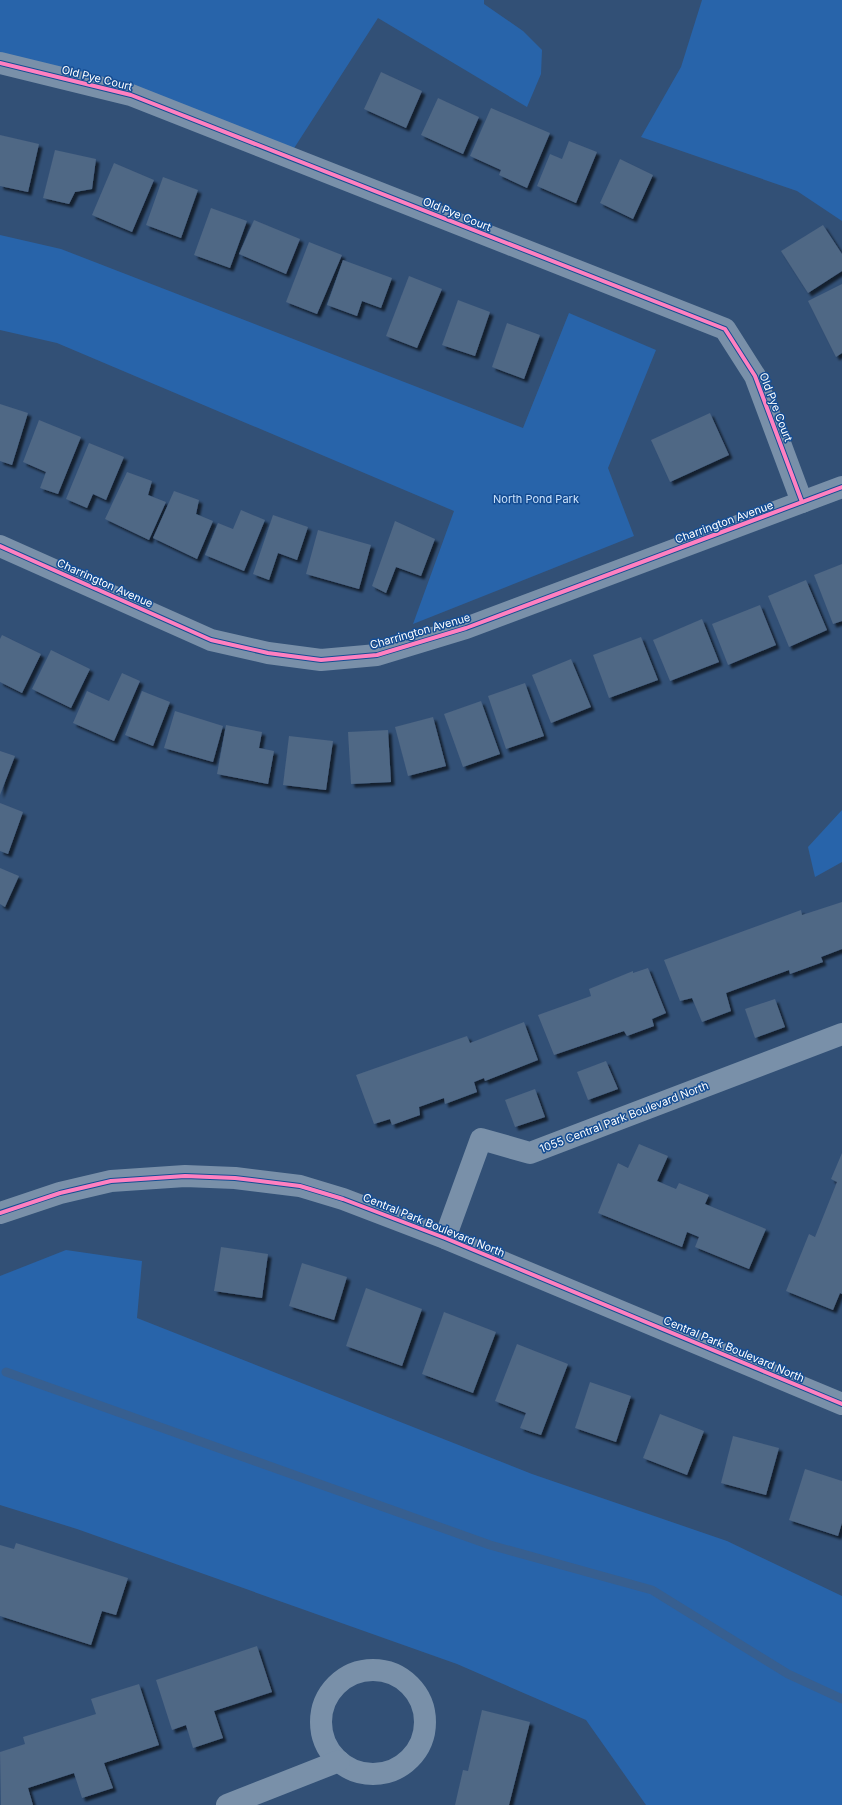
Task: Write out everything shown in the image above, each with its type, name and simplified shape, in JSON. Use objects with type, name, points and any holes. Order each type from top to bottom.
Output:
[{"type":"street","name":"Old Pye Court","points":[[0,63],[131,95],[725,329],[755,376],[802,502]]},
{"type":"street","name":"Charrington Avenue","points":[[0,546],[211,640],[268,653],[320,660],[377,655],[466,628],[842,487]]},
{"type":"street","name":"1055 Central Park Boulevard North","points":[[445,1238],[481,1139],[530,1153],[842,1034]]},
{"type":"street","name":"Central Park Boulevard North","points":[[0,1213],[60,1193],[111,1181],[186,1176],[236,1178],[300,1186],[343,1199],[445,1238],[842,1404]]},
{"type":"street","points":[[365,1671],[383,1671],[400,1677],[413,1689],[421,1703],[424,1719],[423,1736],[416,1751],[405,1763],[391,1771],[375,1774],[358,1772],[343,1765],[339,1761],[331,1753],[323,1737],[321,1719],[325,1702],[334,1687],[349,1676],[365,1671]]},
{"type":"street","points":[[227,1805],[339,1761]]},
{"type":"green space","points":[[0,0],[484,0],[484,4],[523,31],[542,50],[541,74],[527,107],[378,18],[289,156],[0,62]]},
{"type":"green space","points":[[702,0],[842,0],[842,221],[797,191],[641,137],[681,67]]},
{"type":"green space","name":"North Pond Park","points":[[0,235],[61,249],[523,428],[569,313],[656,350],[608,468],[634,536],[413,624],[454,511],[57,343],[0,330]]},
{"type":"green space","points":[[842,810],[842,862],[815,877],[808,847]]},
{"type":"green space","points":[[66,1250],[142,1261],[137,1318],[532,1474],[727,1541],[842,1596],[842,1805],[646,1805],[586,1720],[457,1664],[77,1529],[0,1505],[0,1276]]},
{"type":"building","points":[[381,72],[422,91],[406,128],[364,109]]},
{"type":"building","points":[[438,98],[479,117],[463,154],[421,135]]},
{"type":"building","points":[[491,108],[550,133],[527,188],[499,175],[501,170],[470,156]]},
{"type":"building","points":[[0,135],[39,144],[28,192],[0,186]]},
{"type":"building","points":[[569,141],[597,152],[576,203],[537,186],[550,154],[562,159]]},
{"type":"building","points":[[55,150],[96,159],[92,189],[75,192],[69,204],[43,198]]},
{"type":"building","points":[[620,159],[653,175],[633,219],[600,203]]},
{"type":"building","points":[[114,163],[154,180],[132,232],[92,215]]},
{"type":"building","points":[[163,177],[198,190],[181,238],[146,225]]},
{"type":"building","points":[[211,208],[247,221],[230,268],[194,255]]},
{"type":"building","points":[[254,220],[300,239],[286,274],[239,254]]},
{"type":"building","points":[[823,225],[842,254],[842,271],[808,293],[781,251]]},
{"type":"building","points":[[309,242],[342,255],[317,314],[286,302]]},
{"type":"building","points":[[343,260],[392,278],[381,308],[362,301],[357,316],[327,305]]},
{"type":"building","points":[[409,276],[442,289],[417,348],[386,336]]},
{"type":"building","points":[[842,284],[842,353],[836,357],[808,301]]},
{"type":"building","points":[[458,300],[490,312],[475,356],[442,345]]},
{"type":"building","points":[[507,323],[540,335],[524,379],[492,367]]},
{"type":"building","points":[[0,404],[28,413],[12,465],[0,461]]},
{"type":"building","points":[[710,413],[729,455],[670,482],[651,440]]},
{"type":"building","points":[[39,420],[81,437],[58,494],[40,488],[46,472],[23,462]]},
{"type":"building","points":[[89,443],[124,457],[106,500],[93,494],[87,508],[66,499]]},
{"type":"building","points":[[127,472],[152,481],[148,495],[166,502],[149,540],[105,519]]},
{"type":"building","points":[[174,491],[199,500],[196,514],[213,521],[197,559],[153,538]]},
{"type":"building","points":[[241,510],[265,520],[244,571],[205,555],[218,523],[233,529]]},
{"type":"building","points":[[273,515],[308,527],[297,560],[278,553],[269,580],[253,574]]},
{"type":"building","points":[[395,521],[435,539],[421,576],[396,567],[386,593],[372,586]]},
{"type":"building","points":[[318,530],[371,545],[359,589],[306,574]]},
{"type":"building","points":[[842,564],[842,621],[833,624],[814,575]]},
{"type":"building","points":[[806,580],[827,630],[789,647],[768,596]]},
{"type":"building","points":[[760,605],[776,645],[728,665],[712,624]]},
{"type":"building","points":[[702,619],[719,662],[670,681],[653,640]]},
{"type":"building","points":[[2,635],[41,654],[22,693],[0,682],[0,639]]},
{"type":"building","points":[[641,637],[658,680],[609,698],[593,655]]},
{"type":"building","points":[[51,650],[90,669],[71,708],[32,689]]},
{"type":"building","points":[[571,659],[591,707],[551,723],[532,675]]},
{"type":"building","points":[[122,673],[140,681],[114,741],[73,723],[87,691],[109,701]]},
{"type":"building","points":[[525,683],[544,736],[506,749],[488,696]]},
{"type":"building","points":[[142,691],[170,702],[153,746],[125,735]]},
{"type":"building","points":[[481,701],[500,754],[463,767],[444,714]]},
{"type":"building","points":[[175,711],[223,726],[213,762],[164,748]]},
{"type":"building","points":[[433,717],[446,766],[408,776],[395,727]]},
{"type":"building","points":[[226,725],[262,732],[259,748],[274,751],[268,784],[217,774]]},
{"type":"building","points":[[388,730],[391,782],[351,784],[348,732]]},
{"type":"building","points":[[289,736],[333,741],[326,790],[283,785]]},
{"type":"building","points":[[0,751],[15,756],[0,795]]},
{"type":"building","points":[[0,803],[23,812],[8,854],[0,851]]},
{"type":"building","points":[[0,868],[19,876],[5,907],[0,904]]},
{"type":"building","points":[[842,902],[842,949],[821,957],[823,962],[790,974],[789,970],[726,993],[731,1011],[702,1022],[692,998],[680,1001],[664,960],[801,910],[802,915]]},
{"type":"building","points":[[648,968],[666,1013],[652,1019],[654,1026],[627,1036],[624,1031],[554,1055],[538,1015],[591,996],[589,989],[633,971],[633,973]]},
{"type":"building","points":[[775,999],[785,1027],[755,1038],[745,1009]]},
{"type":"building","points":[[524,1022],[538,1060],[485,1081],[484,1078],[474,1082],[477,1092],[445,1104],[444,1098],[419,1107],[420,1115],[392,1125],[390,1119],[374,1124],[356,1075],[467,1036],[470,1043]]},
{"type":"building","points":[[606,1061],[618,1089],[588,1100],[577,1072]]},
{"type":"building","points":[[535,1089],[545,1117],[515,1127],[505,1100]]},
{"type":"building","points":[[639,1144],[668,1156],[657,1181],[676,1189],[679,1183],[709,1195],[705,1204],[766,1229],[749,1269],[695,1247],[699,1237],[687,1232],[682,1247],[598,1213],[618,1163],[628,1168]]},
{"type":"building","points":[[842,1153],[842,1294],[840,1293],[833,1310],[786,1291],[809,1234],[815,1237],[837,1182],[831,1179]]},
{"type":"building","points":[[221,1247],[268,1254],[262,1298],[214,1291]]},
{"type":"building","points":[[302,1263],[347,1277],[334,1320],[289,1306]]},
{"type":"building","points":[[366,1288],[422,1309],[402,1366],[346,1346]]},
{"type":"building","points":[[444,1312],[496,1332],[473,1393],[422,1374]]},
{"type":"building","points":[[517,1344],[568,1364],[541,1435],[520,1428],[526,1413],[495,1401]]},
{"type":"building","points":[[590,1382],[631,1396],[616,1442],[575,1428]]},
{"type":"building","points":[[660,1414],[704,1431],[687,1475],[643,1458]]},
{"type":"building","points":[[733,1436],[779,1448],[766,1495],[721,1483]]},
{"type":"building","points":[[805,1469],[842,1481],[842,1523],[838,1536],[789,1520]]},
{"type":"building","points":[[16,1543],[128,1578],[116,1615],[102,1611],[91,1645],[0,1616],[0,1545],[14,1549]]},
{"type":"building","points":[[257,1646],[272,1692],[214,1711],[223,1738],[193,1748],[186,1725],[172,1730],[156,1680]]},
{"type":"building","points":[[139,1684],[159,1745],[104,1763],[113,1788],[82,1798],[74,1773],[28,1788],[33,1805],[1,1805],[0,1752],[25,1744],[23,1737],[96,1714],[91,1699]]},
{"type":"building","points":[[482,1710],[530,1722],[509,1805],[455,1805],[463,1770],[468,1771]]},
{"type":"waterway","points":[[6,1372],[490,1545],[652,1590],[788,1674],[842,1699]]},
{"type":"cycle path","points":[[0,63],[131,95],[725,329],[755,376],[802,502]]},
{"type":"cycle path","points":[[0,546],[211,640],[268,653],[321,660],[377,655],[466,628],[842,487]]},
{"type":"cycle path","points":[[0,1213],[60,1193],[111,1181],[185,1176],[235,1178],[300,1186],[343,1199],[445,1238],[842,1404]]}]
